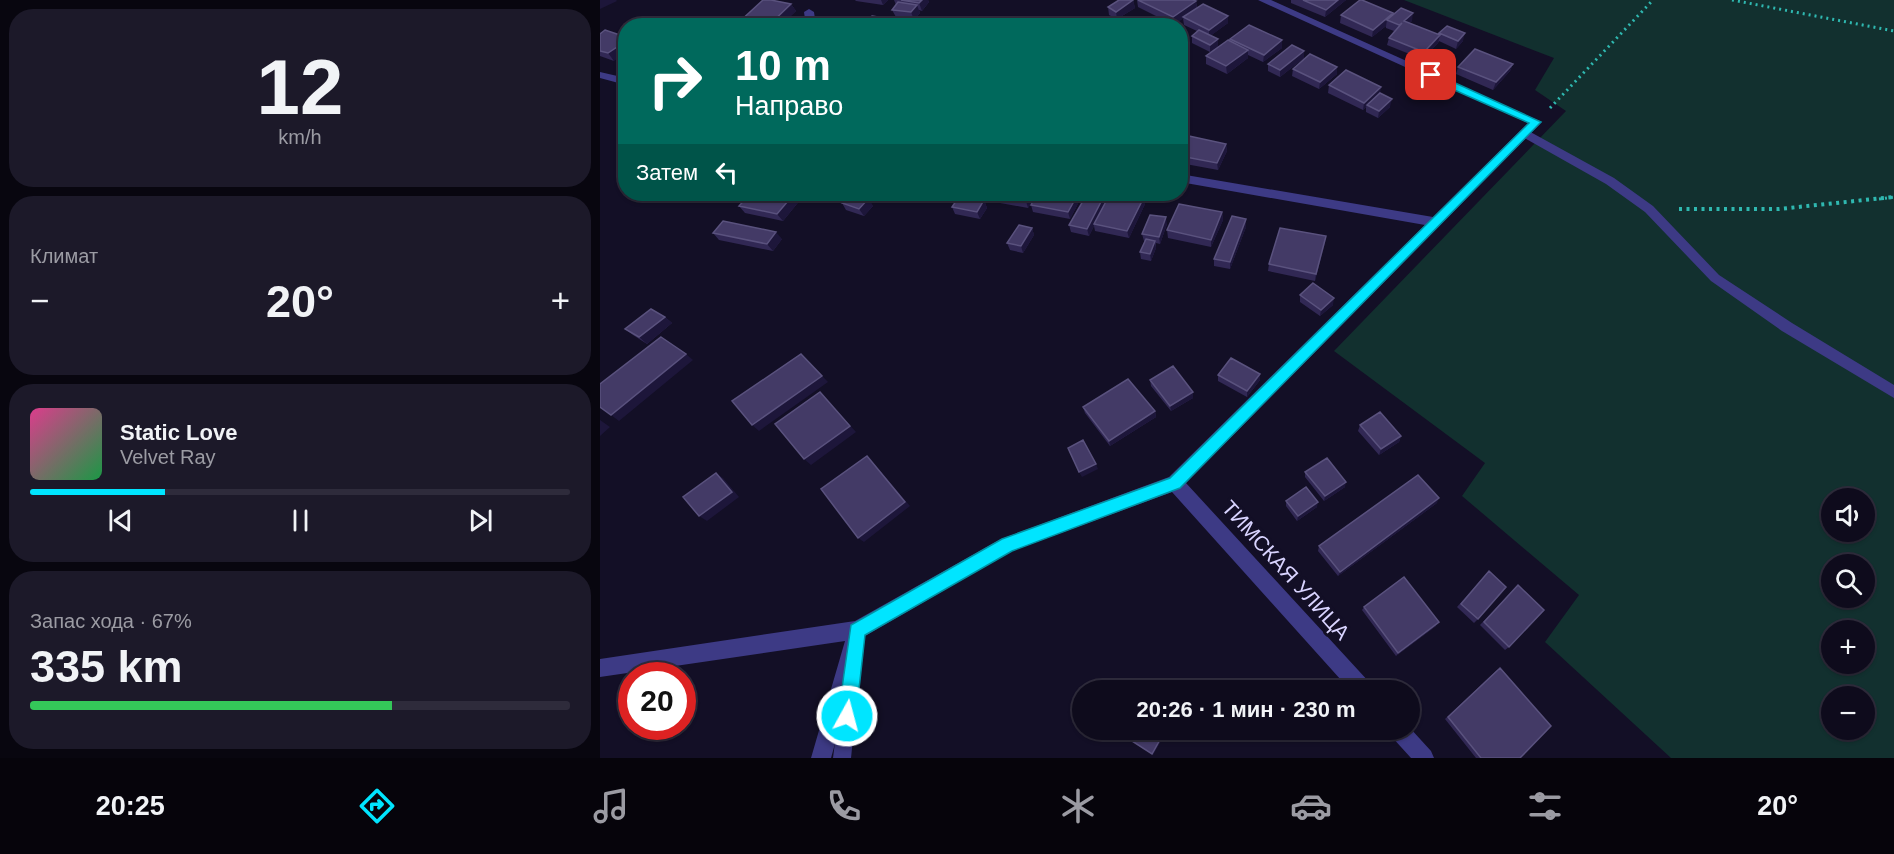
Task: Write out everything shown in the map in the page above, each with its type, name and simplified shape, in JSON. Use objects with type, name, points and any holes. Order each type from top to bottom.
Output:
[{"type":"street","points":[[600,668],[857,630],[1007,545],[1175,483],[1536,122],[1263,0]]},
{"type":"street","points":[[809,12],[810,18]]},
{"type":"street","points":[[600,75],[618,80]]},
{"type":"street","points":[[1188,179],[1437,222]]},
{"type":"street","name":"ТИМСКАЯ УЛИЦА","points":[[1175,483],[1354,680]]},
{"type":"street","points":[[821,758],[857,630]]},
{"type":"street","points":[[1408,740],[1424,758]]},
{"type":"lane","points":[[1525,133],[1610,180],[1649,209],[1715,278],[1787,327],[1894,392]]},
{"type":"lane","points":[[842,758],[857,630]]},
{"type":"path","points":[[1536,122],[1653,0]]},
{"type":"path","points":[[1732,0],[1894,31]]},
{"type":"path","points":[[1649,209],[1779,209],[1894,197]]},
{"type":"green space","points":[[1404,0],[1894,0],[1894,758],[1671,758],[1545,642],[1579,595],[1462,496],[1485,463],[1334,351],[1566,111],[1535,90],[1554,58]]},
{"type":"building","points":[[763,0],[791,4],[776,18],[743,18]]},
{"type":"building","points":[[901,0],[922,0],[919,3]]},
{"type":"building","points":[[1119,0],[1133,0],[1116,12],[1108,7]]},
{"type":"building","points":[[1138,0],[1193,0],[1196,1],[1173,17]]},
{"type":"building","points":[[1303,0],[1338,0],[1326,10]]},
{"type":"building","points":[[1360,0],[1393,13],[1373,30],[1341,15]]},
{"type":"building","points":[[898,2],[917,5],[911,12],[892,10]]},
{"type":"building","points":[[1203,4],[1228,16],[1209,30],[1183,17]]},
{"type":"building","points":[[1401,8],[1413,13],[1404,21],[1440,35],[1424,52],[1389,38],[1402,23],[1399,25],[1387,20]]},
{"type":"building","points":[[1249,25],[1282,40],[1264,55],[1230,39]]},
{"type":"building","points":[[1447,26],[1465,33],[1458,41],[1439,33]]},
{"type":"building","points":[[605,30],[618,34],[618,46],[608,53],[600,51],[600,34]]},
{"type":"building","points":[[1199,30],[1218,39],[1210,45],[1192,36]]},
{"type":"building","points":[[1228,40],[1248,50],[1226,66],[1206,56]]},
{"type":"building","points":[[1292,45],[1304,51],[1280,70],[1268,64]]},
{"type":"building","points":[[1475,49],[1513,64],[1496,82],[1458,67]]},
{"type":"building","points":[[1310,54],[1337,67],[1320,82],[1293,69]]},
{"type":"building","points":[[1346,70],[1381,87],[1364,103],[1329,85]]},
{"type":"building","points":[[1380,93],[1392,99],[1379,111],[1367,105]]},
{"type":"building","points":[[1189,136],[1226,144],[1217,163],[1188,158]]},
{"type":"building","points":[[744,201],[788,201],[777,214],[739,206]]},
{"type":"building","points":[[844,201],[866,201],[859,209],[842,203]]},
{"type":"building","points":[[956,201],[983,201],[977,212],[952,207]]},
{"type":"building","points":[[1033,201],[1074,201],[1068,212],[1031,205]]},
{"type":"building","points":[[1083,201],[1101,201],[1087,229],[1069,225]]},
{"type":"building","points":[[1106,201],[1142,201],[1127,231],[1094,224]]},
{"type":"building","points":[[1179,204],[1222,212],[1211,240],[1167,230]]},
{"type":"building","points":[[1150,215],[1166,217],[1159,237],[1142,234]]},
{"type":"building","points":[[1232,216],[1246,219],[1230,262],[1214,259]]},
{"type":"building","points":[[723,221],[776,232],[767,244],[713,233]]},
{"type":"building","points":[[1019,225],[1032,228],[1021,246],[1007,243]]},
{"type":"building","points":[[1280,228],[1326,236],[1316,274],[1269,264]]},
{"type":"building","points":[[1146,239],[1155,241],[1150,254],[1140,252]]},
{"type":"building","points":[[1313,283],[1334,298],[1321,310],[1300,295]]},
{"type":"building","points":[[651,309],[665,317],[639,337],[625,329]]},
{"type":"building","points":[[661,337],[686,354],[611,415],[600,407],[600,384]]},
{"type":"building","points":[[801,354],[822,376],[752,425],[732,401]]},
{"type":"building","points":[[1231,358],[1260,374],[1247,391],[1218,375]]},
{"type":"building","points":[[1173,366],[1193,392],[1170,406],[1150,380]]},
{"type":"building","points":[[1128,379],[1155,411],[1109,441],[1083,407]]},
{"type":"building","points":[[820,392],[850,426],[804,459],[775,424]]},
{"type":"building","points":[[1380,412],[1401,436],[1381,449],[1360,425]]},
{"type":"building","points":[[1083,440],[1096,464],[1079,472],[1068,448]]},
{"type":"building","points":[[867,456],[905,502],[858,538],[821,489]]},
{"type":"building","points":[[1327,458],[1346,482],[1325,496],[1305,472]]},
{"type":"building","points":[[716,473],[732,492],[699,516],[683,497]]},
{"type":"building","points":[[1418,475],[1439,498],[1340,572],[1319,546]]},
{"type":"building","points":[[1306,487],[1318,502],[1298,516],[1286,501]]},
{"type":"building","points":[[1489,571],[1506,587],[1478,619],[1461,604]]},
{"type":"building","points":[[1404,577],[1439,622],[1398,653],[1364,607]]},
{"type":"building","points":[[1518,585],[1544,610],[1509,647],[1484,622]]},
{"type":"building","points":[[1500,668],[1551,726],[1520,758],[1481,758],[1448,717]]},
{"type":"building","points":[[1130,740],[1160,740],[1152,754]]},
{"type":"route","points":[[847,716],[857,630],[1007,545],[1175,483],[1536,122],[1431,75]]}]
